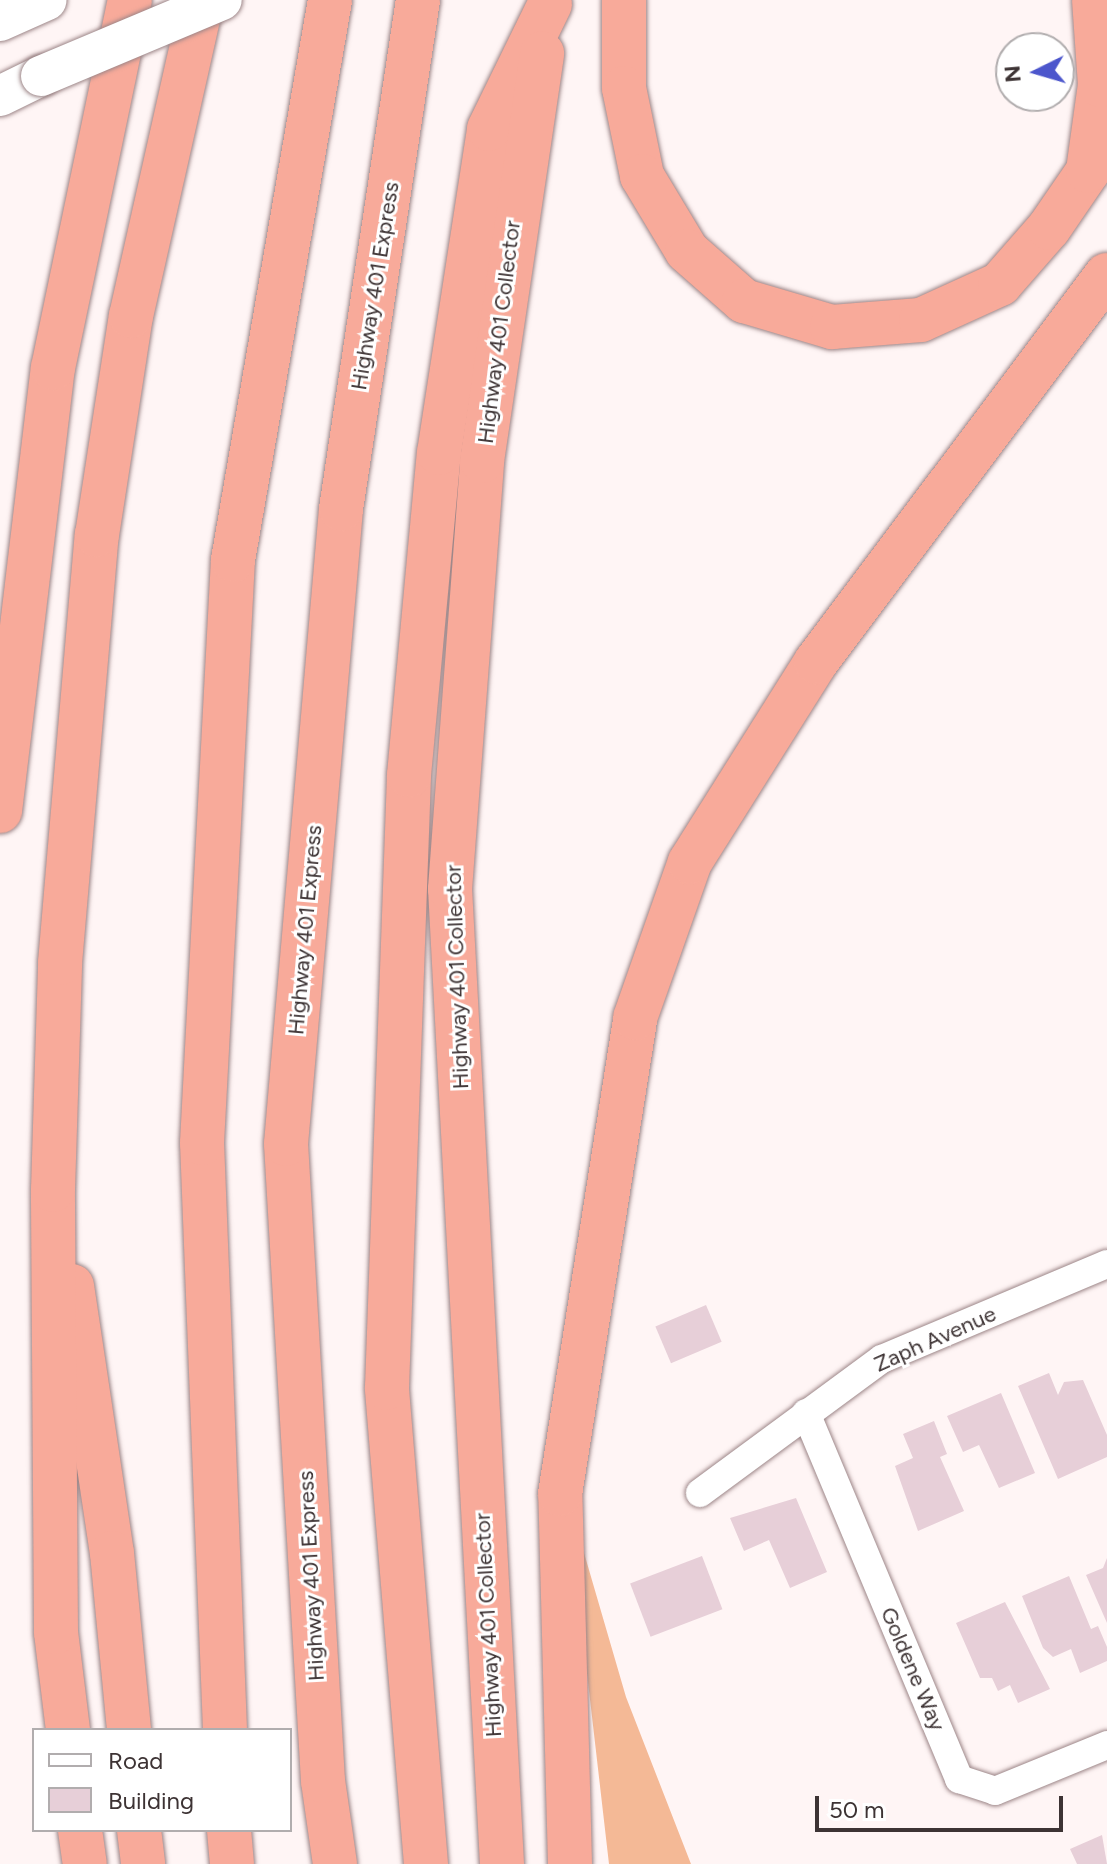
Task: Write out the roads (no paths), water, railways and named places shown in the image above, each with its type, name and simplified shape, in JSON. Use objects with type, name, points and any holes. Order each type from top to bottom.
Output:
[{"type":"highway","points":[[0,811],[53,368],[130,0]]},
{"type":"highway","points":[[68,1728],[56,1632],[53,1190],[60,963],[97,535],[131,316],[202,0]]},
{"type":"highway","points":[[225,1728],[202,1143],[233,560],[330,0]]},
{"type":"highway","name":"Highway 401 Express","points":[[335,1864],[323,1781],[286,1144],[341,509],[418,0]]},
{"type":"highway","points":[[624,0],[624,88],[642,176],[687,251],[744,301],[832,327],[921,320],[1000,284],[1049,228],[1088,171],[1100,85],[1094,0]]},
{"type":"highway","points":[[426,1864],[387,1388],[409,775],[439,453],[489,129],[550,2]]},
{"type":"highway","name":"Highway 401 Collector","points":[[502,1864],[450,889],[482,461],[550,2]]},
{"type":"highway","points":[[570,1864],[560,1494],[635,1018],[690,862],[816,662],[1107,275]]},
{"type":"highway","points":[[53,1190],[85,1348],[129,1728]]},
{"type":"highway","points":[[80,1832],[85,1864]]},
{"type":"highway","points":[[139,1832],[143,1864]]},
{"type":"highway","points":[[229,1832],[232,1864]]},
{"type":"main road","points":[[0,21],[47,0]]},
{"type":"main road","points":[[0,96],[222,0]]},
{"type":"street","name":"Zaph Avenue","points":[[700,1493],[882,1359],[1107,1264]]},
{"type":"street","name":"Goldene Way","points":[[806,1413],[959,1779],[995,1791],[1107,1745]]}]
